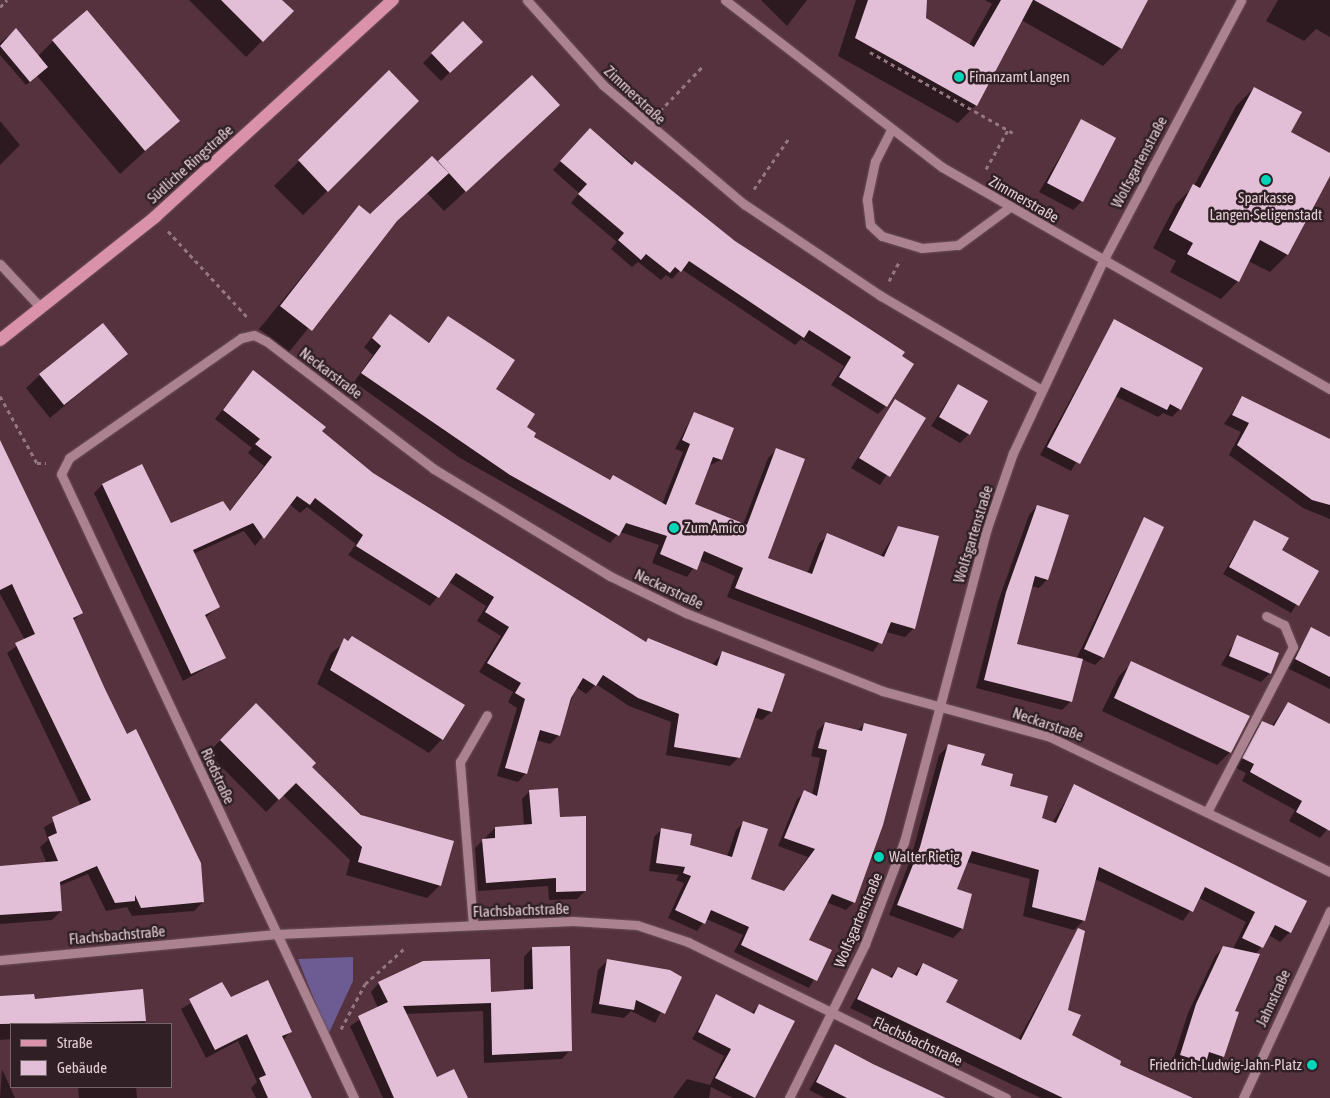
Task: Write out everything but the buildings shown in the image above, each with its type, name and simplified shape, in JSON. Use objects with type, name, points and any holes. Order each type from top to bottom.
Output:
[{"type":"main road","name":"Südliche Ringstraße","points":[[0,340],[155,217],[393,0]]},
{"type":"street","name":"Zimmerstraße","points":[[527,0],[646,126],[744,204],[881,296],[1040,388]]},
{"type":"street","name":"Zimmerstraße","points":[[725,0],[891,130],[1010,207],[1330,389]]},
{"type":"street","name":"Wolfsgartenstraße","points":[[790,1098],[865,944],[904,842],[987,528],[1040,388],[1103,261],[1241,0]]},
{"type":"street","points":[[891,130],[875,161],[867,213],[870,225],[882,236],[908,246],[958,245],[1010,207]]},
{"type":"street","points":[[0,264],[41,308]]},
{"type":"street","points":[[62,464],[241,338],[254,335]]},
{"type":"street","name":"Neckarstraße","points":[[254,335],[434,469],[610,576],[805,662],[939,707],[1048,736],[1330,872]]},
{"type":"street","name":"Riedstraße","points":[[62,464],[61,474],[354,1098]]},
{"type":"street","points":[[1207,812],[1293,647],[1284,625],[1266,616]]},
{"type":"street","points":[[473,925],[460,762],[487,715]]},
{"type":"street","name":"Jahnstraße","points":[[1243,1098],[1330,912]]},
{"type":"street","name":"Flachsbachstraße","points":[[0,960],[277,934],[573,921],[638,925],[688,942],[831,1015],[1006,1098]]},
{"type":"path","points":[[0,7],[7,0]]},
{"type":"path","points":[[870,52],[1013,133]]},
{"type":"path","points":[[646,126],[702,67]]},
{"type":"path","points":[[986,169],[1008,130]]},
{"type":"path","points":[[744,204],[788,138]]},
{"type":"path","points":[[155,217],[248,318],[254,335]]},
{"type":"path","points":[[881,296],[908,246]]},
{"type":"path","points":[[0,396],[37,463],[62,464]]},
{"type":"path","points":[[331,1049],[365,984],[393,962],[423,928]]},
{"type":"shaded area","points":[[353,957],[353,981],[328,1035],[298,959]]},
{"type":"place","name":"Finanzamt Langen","points":[[959,77]]},
{"type":"place","name":"Sparkasse Langen-Seligenstadt","points":[[1266,180]]},
{"type":"place","name":"Zum Amico","points":[[674,528]]},
{"type":"place","name":"Walter Rietig","points":[[879,857]]},
{"type":"place","name":"Friedrich-Ludwig-Jahn-Platz","points":[[1312,1065]]}]
